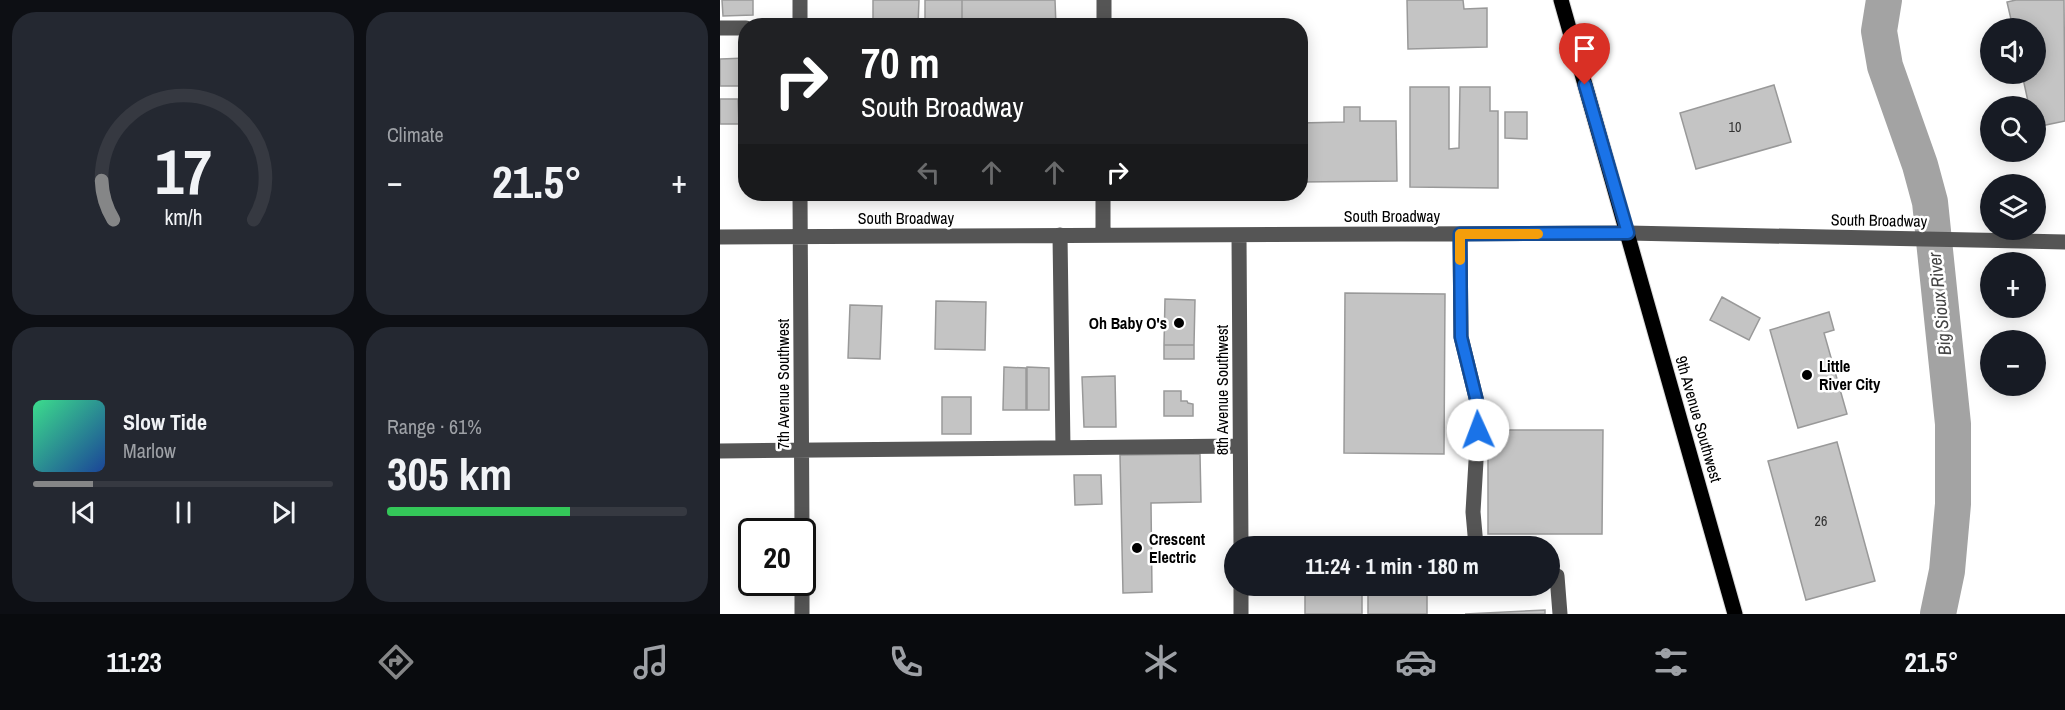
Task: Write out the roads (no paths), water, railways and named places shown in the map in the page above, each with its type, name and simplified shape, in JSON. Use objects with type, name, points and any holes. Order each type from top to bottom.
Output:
[{"type":"main road","name":"9th Avenue Southwest","points":[[1561,0],[1735,614]]},
{"type":"street","points":[[800,0],[800,18]]},
{"type":"street","points":[[1104,0],[1104,18]]},
{"type":"street","points":[[720,28],[738,28]]},
{"type":"street","name":"7th Avenue Southwest","points":[[800,201],[802,518]]},
{"type":"street","points":[[1103,201],[1103,235]]},
{"type":"street","name":"South Broadway","points":[[720,237],[1628,233],[2065,242]]},
{"type":"street","name":"8th Avenue Southwest","points":[[1239,234],[1241,536]]},
{"type":"street","points":[[1460,234],[1461,337],[1479,410],[1473,512],[1475,536]]},
{"type":"street","points":[[1060,235],[1063,448]]},
{"type":"street","points":[[720,451],[1240,446]]},
{"type":"street","points":[[802,596],[802,614]]},
{"type":"street","points":[[1241,596],[1241,614]]},
{"type":"street","points":[[1559,596],[1560,614]]},
{"type":"waterway","name":"Big Sioux River","points":[[1884,0],[1879,31],[1885,66],[1920,165],[1930,202],[1953,424],[1953,504],[1947,571],[1938,614]]},
{"type":"place","name":"Oh Baby O's","points":[[1179,323]]},
{"type":"place","name":"Little River City","points":[[1807,375]]},
{"type":"place","name":"Crescent Electric","points":[[1137,548]]}]
